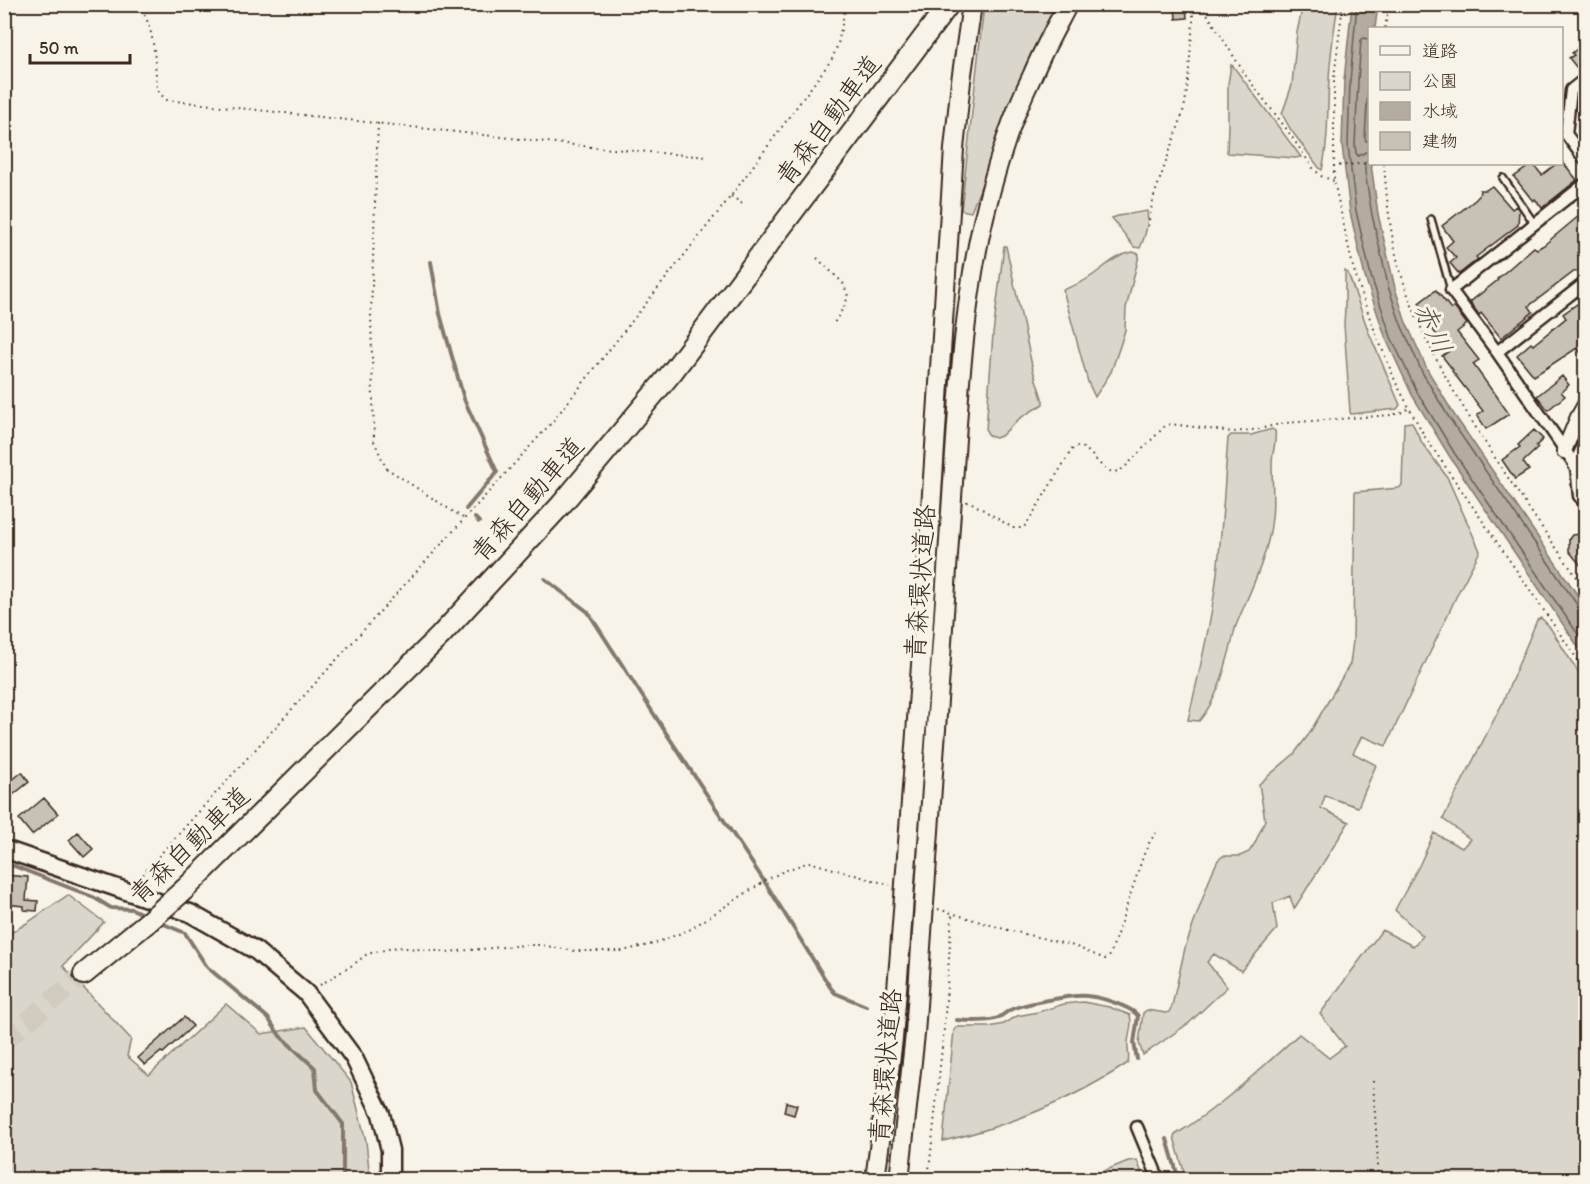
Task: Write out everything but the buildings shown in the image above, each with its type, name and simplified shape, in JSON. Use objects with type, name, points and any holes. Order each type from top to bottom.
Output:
[{"type":"highway","name":"青森自動車道","points":[[84,974],[148,922],[184,889],[440,636],[561,505],[673,370],[949,4]]},
{"type":"highway","name":"青森環状道路","points":[[875,1179],[893,1039],[954,149],[972,4]]},
{"type":"highway","name":"青森環状道路","points":[[899,1179],[914,1046],[966,319],[984,216],[1016,114],[1032,75],[1068,4]]},
{"type":"main road","points":[[4,849],[190,914],[255,950],[306,993],[354,1058],[381,1114],[390,1150],[390,1179]]},
{"type":"street","points":[[1586,78],[1571,90],[1566,134],[1586,161]]},
{"type":"street","points":[[1581,467],[1564,451],[1497,352],[1451,290],[1586,183]]},
{"type":"street","points":[[1497,352],[1586,282]]},
{"type":"street","points":[[1564,451],[1586,403]]},
{"type":"street","points":[[1586,444],[1581,467],[1579,496],[1586,505]]},
{"type":"street","points":[[1137,1127],[1159,1179]]},
{"type":"lane","points":[[1503,178],[1534,223]]},
{"type":"lane","points":[[1431,219],[1451,290]]},
{"type":"path","points":[[139,4],[147,17],[153,37],[157,88],[167,100],[601,148],[708,157]]},
{"type":"path","points":[[131,893],[146,870],[553,421],[731,196],[832,59],[838,44],[846,4]]},
{"type":"path","points":[[1148,226],[1154,198],[1185,104],[1193,22],[1190,4]]},
{"type":"path","points":[[1201,4],[1246,76],[1285,127],[1312,168],[1321,176],[1334,181]]},
{"type":"path","points":[[1343,4],[1334,78],[1334,181],[1359,290],[1378,340],[1425,437],[1586,672]]},
{"type":"path","points":[[1385,27],[1389,4]]},
{"type":"path","points":[[378,123],[370,313],[374,441],[386,468],[466,519]]},
{"type":"path","points":[[1334,166],[1368,163]]},
{"type":"path","points":[[1384,165],[1392,236],[1402,279],[1431,349],[1484,441],[1586,590]]},
{"type":"path","points":[[731,196],[744,205]]},
{"type":"path","points":[[817,258],[843,283],[848,296],[834,323]]},
{"type":"path","points":[[952,500],[972,503],[1013,528],[1022,528],[1073,448],[1077,446],[1084,449],[1106,469],[1116,472],[1126,466],[1165,426],[1170,424],[1233,432],[1249,431],[1285,423],[1391,416],[1409,408]]},
{"type":"path","points":[[924,904],[952,914],[1074,946],[1105,959],[1109,958],[1144,854],[1156,833]]},
{"type":"path","points":[[306,993],[367,954],[397,947],[447,952],[540,945],[576,951],[622,951],[653,944],[689,930],[766,880],[809,862],[905,888]]},
{"type":"path","points":[[928,1179],[944,1029],[952,914]]},
{"type":"path","points":[[1373,1081],[1378,1179]]},
{"type":"green space","points":[[984,5],[1057,5],[1033,54],[971,212],[961,210]]},
{"type":"green space","points":[[1303,5],[1338,5],[1330,61],[1327,136],[1322,170],[1291,130],[1282,114],[1292,85],[1297,32]]},
{"type":"green space","points":[[1231,65],[1301,157],[1227,152],[1228,84]]},
{"type":"green space","points":[[1147,211],[1147,225],[1140,248],[1134,247],[1112,218]]},
{"type":"green space","points":[[1004,246],[1006,246],[1033,370],[1043,404],[1020,418],[996,438],[989,436],[986,430],[993,334]]},
{"type":"green space","points":[[1133,252],[1139,256],[1126,308],[1125,330],[1111,372],[1095,397],[1088,382],[1063,290],[1087,279],[1115,259]]},
{"type":"green space","points":[[1345,271],[1348,273],[1369,333],[1400,405],[1397,409],[1351,414],[1350,412],[1344,324]]},
{"type":"green space","points":[[1412,422],[1422,443],[1447,477],[1480,551],[1386,746],[1362,736],[1353,753],[1376,765],[1358,807],[1325,796],[1321,808],[1349,822],[1294,909],[1290,896],[1273,903],[1277,929],[1241,971],[1214,954],[1207,962],[1227,987],[1189,1023],[1143,1055],[1139,1043],[1143,1013],[1147,1010],[1166,1013],[1172,1006],[1185,948],[1218,860],[1223,856],[1240,856],[1249,852],[1265,820],[1259,784],[1294,754],[1309,734],[1350,664],[1353,641],[1355,492],[1399,488],[1402,485],[1404,423]]},
{"type":"green space","points":[[1272,429],[1275,431],[1272,463],[1273,511],[1267,546],[1236,626],[1226,666],[1215,695],[1199,721],[1188,720],[1215,589],[1228,438],[1231,435],[1251,435]]},
{"type":"green space","points":[[1541,618],[1549,626],[1585,683],[1585,1179],[1186,1179],[1175,1135],[1224,1100],[1299,1034],[1329,1058],[1345,1046],[1320,1014],[1382,930],[1413,946],[1423,936],[1395,910],[1434,833],[1462,848],[1470,839],[1443,819],[1502,704],[1537,620]]},
{"type":"green space","points":[[68,895],[104,922],[63,966],[131,1039],[127,1056],[149,1075],[226,1004],[261,1034],[306,1027],[351,1082],[366,1141],[370,1179],[5,1179],[4,937]]},
{"type":"green space","points":[[1083,1002],[1109,1007],[1130,1015],[1128,1063],[1085,1089],[1039,1110],[992,1128],[943,1141],[954,1030],[957,1027],[989,1027],[1004,1024],[1017,1016],[1064,1004]]},
{"type":"green space","points":[[1137,1160],[1144,1179],[1085,1179],[1128,1161]]},
{"type":"water","points":[[1352,4],[1378,5],[1375,27],[1368,27],[1368,165],[1371,165],[1378,214],[1405,320],[1427,369],[1453,413],[1585,606],[1585,657],[1450,457],[1412,395],[1386,339],[1365,277],[1350,212],[1342,145],[1344,80]]},
{"type":"waterway","points":[[431,262],[440,314],[464,399],[497,472],[466,509]]},
{"type":"waterway","points":[[475,518],[479,522]]},
{"type":"waterway","points":[[545,579],[588,612],[768,887],[830,987],[835,993],[866,1006]]},
{"type":"waterway","points":[[14,866],[93,897],[111,908],[132,909],[147,916]]},
{"type":"waterway","points":[[159,922],[185,933],[207,967],[268,1018],[280,1036],[315,1068],[317,1090],[343,1124],[343,1180]]},
{"type":"waterway","points":[[957,1020],[994,1019],[1016,1008],[1060,998],[1080,996],[1099,998],[1129,1008],[1138,1016],[1134,1043],[1137,1059]]},
{"type":"waterway","points":[[1167,1139],[1179,1180]]},
{"type":"tunnel","points":[[4,1041],[84,974]]},
{"type":"water label","name":"赤川","points":[[1433,328]]}]
